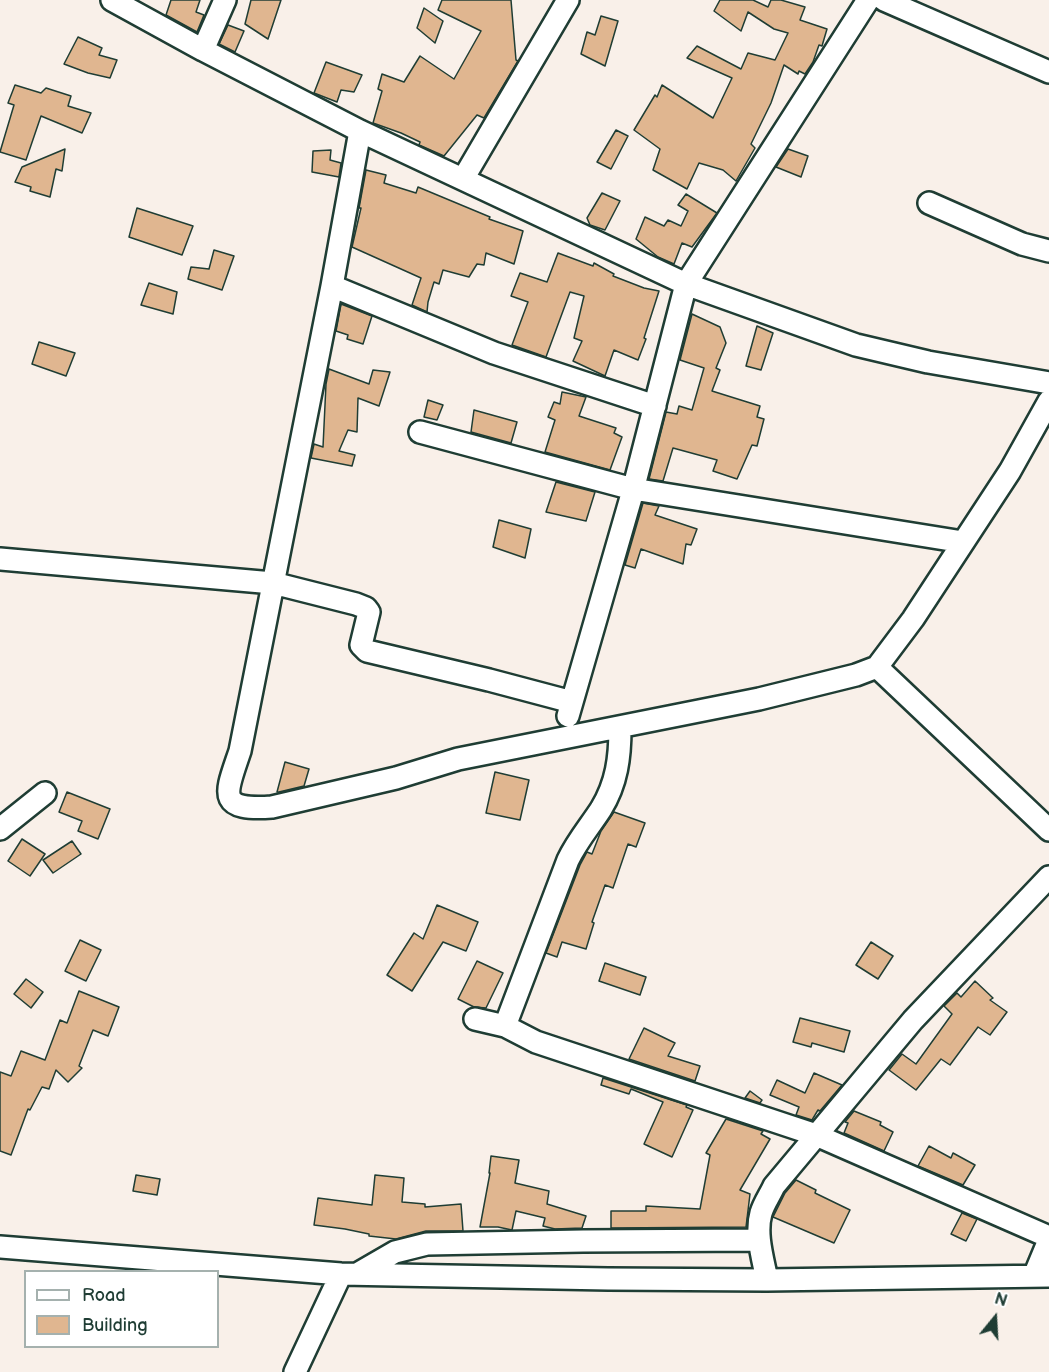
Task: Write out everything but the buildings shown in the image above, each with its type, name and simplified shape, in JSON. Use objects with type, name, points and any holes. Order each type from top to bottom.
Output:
[{"type":"street","points":[[112,0],[360,131],[686,284],[856,345],[928,362],[1049,383]]},
{"type":"street","points":[[203,50],[225,0]]},
{"type":"street","points":[[463,179],[568,0]]},
{"type":"street","points":[[884,0],[1049,72]]},
{"type":"street","points":[[0,559],[273,583],[356,603],[369,612],[360,645],[369,652],[489,680],[570,709],[633,489],[686,284],[861,3]]},
{"type":"street","points":[[360,131],[332,286],[240,751],[228,788],[227,794],[230,800],[238,806],[272,807],[396,778],[458,759],[759,699],[856,675],[877,667],[913,620],[1010,471],[1049,400]]},
{"type":"street","points":[[929,203],[1022,243],[1049,251]]},
{"type":"street","points":[[332,286],[494,353],[655,406]]},
{"type":"street","points":[[420,432],[633,489],[963,542]]},
{"type":"street","points":[[877,667],[1049,830]]},
{"type":"street","points":[[505,1026],[568,860],[601,808],[617,773],[620,728]]},
{"type":"street","points":[[0,829],[45,793]]},
{"type":"street","points":[[763,1257],[761,1213],[774,1186],[913,1020],[1049,877]]},
{"type":"street","points":[[475,1019],[505,1026],[536,1042],[816,1135],[1045,1255]]},
{"type":"street","points":[[295,1372],[349,1274],[389,1254],[427,1244],[583,1241],[763,1257],[1045,1255]]},
{"type":"street","points":[[0,1247],[349,1274],[608,1279],[763,1257]]}]
